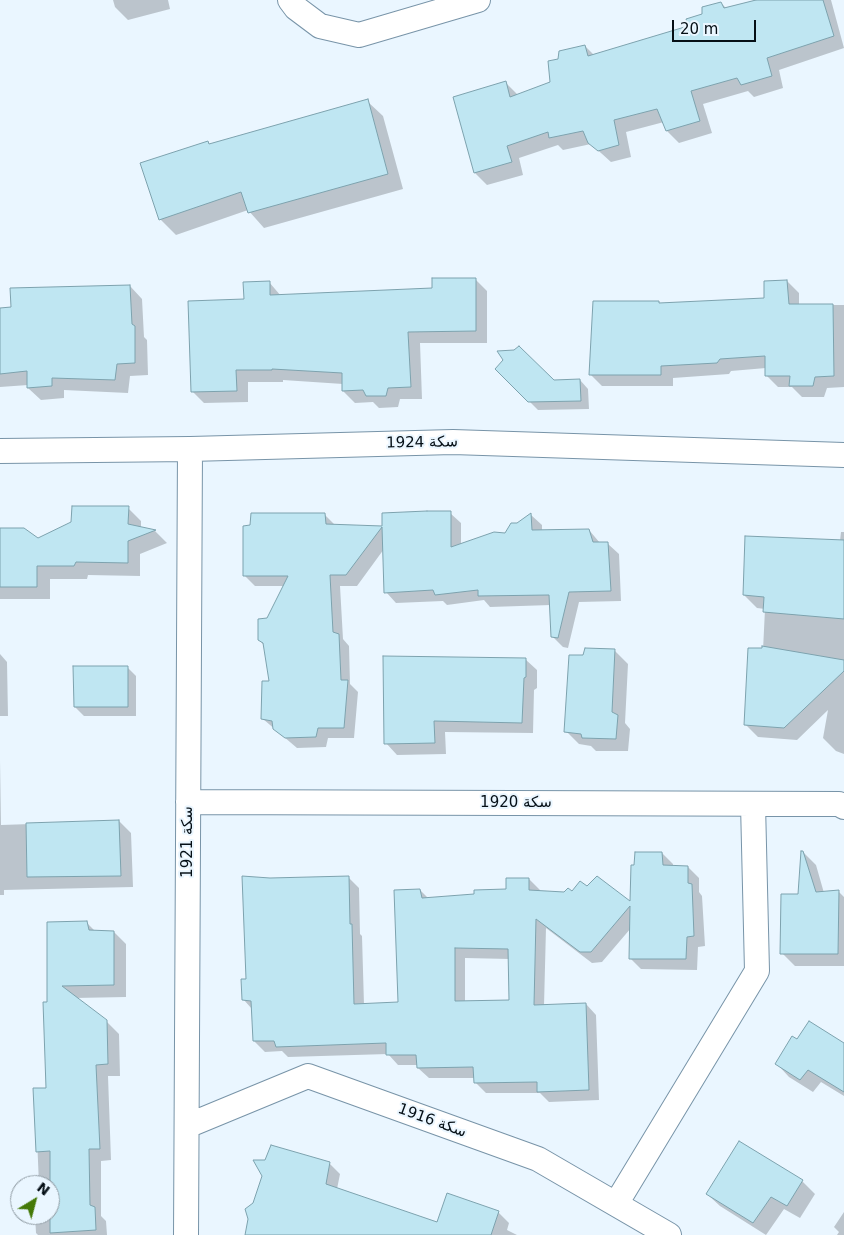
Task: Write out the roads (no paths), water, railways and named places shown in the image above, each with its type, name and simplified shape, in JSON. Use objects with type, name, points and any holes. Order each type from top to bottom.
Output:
[{"type":"street","points":[[290,0],[296,8],[320,26],[359,35],[478,0]]},
{"type":"street","name":"سكة 1924","points":[[0,451],[190,449],[453,442],[844,455]]},
{"type":"street","name":"سكة 1921","points":[[186,1235],[190,449]]},
{"type":"street","name":"سكة 1920","points":[[188,802],[839,804],[844,807]]},
{"type":"street","points":[[616,1204],[757,971],[753,804]]},
{"type":"street","name":"سكة 1916","points":[[187,1126],[308,1076],[538,1159],[669,1235]]}]
